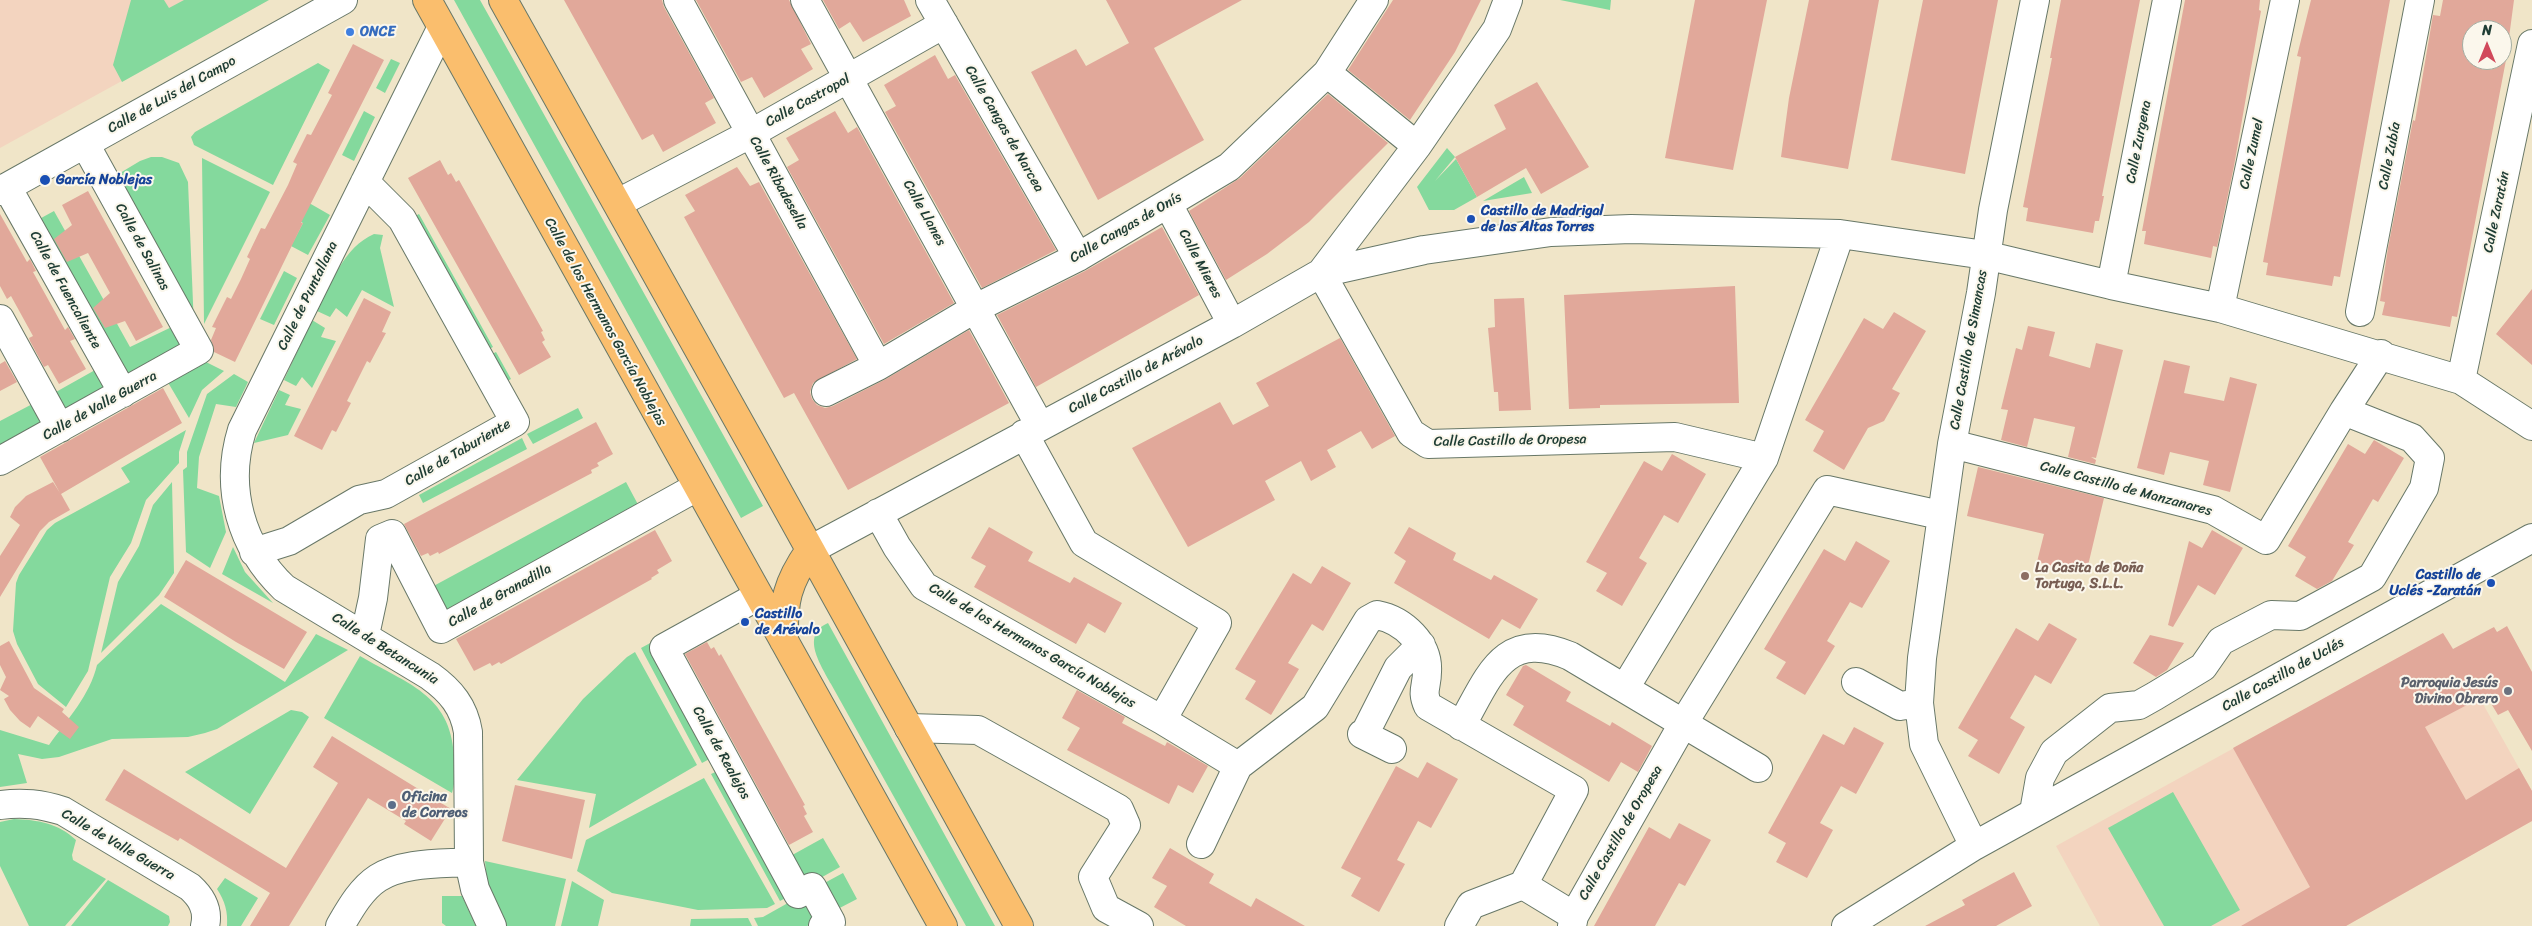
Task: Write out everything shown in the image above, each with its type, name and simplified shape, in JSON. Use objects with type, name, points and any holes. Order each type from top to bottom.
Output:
[{"type":"main road","name":"Calle de los Hermanos García Noblejas","points":[[427,0],[441,29],[943,926]]},
{"type":"main road","points":[[503,0],[1019,926]]},
{"type":"main road","points":[[784,643],[786,595],[801,563],[810,550]]},
{"type":"street","name":"Calle de Luis del Campo","points":[[4,189],[344,0]]},
{"type":"street","name":"Calle Ribadesella","points":[[678,0],[878,366]]},
{"type":"street","name":"Calle Llanes","points":[[805,0],[976,308],[1032,430]]},
{"type":"street","name":"Calle Cangas de Onís","points":[[826,392],[878,366],[976,308],[1078,257],[1229,167],[1327,73],[1374,0]]},
{"type":"street","name":"Calle Castillo de Arévalo","points":[[810,550],[1232,324],[1321,273],[1417,146],[1497,29],[1508,0]]},
{"type":"street","name":"Calle Castillo de Simancas","points":[[1974,846],[1924,744],[1919,703],[1922,658],[1940,515],[1952,444],[1981,293],[1985,255],[2035,0]]},
{"type":"street","name":"Calle Zurgena","points":[[2111,285],[2167,0]]},
{"type":"street","name":"Calle Zumel","points":[[2220,308],[2285,0]]},
{"type":"street","name":"Calle Zubía","points":[[2360,312],[2420,0]]},
{"type":"street","name":"Calle Castropol","points":[[618,204],[750,134],[849,78],[937,7]]},
{"type":"street","name":"Calle Cangas de Narcea","points":[[937,7],[1078,257]]},
{"type":"street","name":"Calle de Puntallana","points":[[260,562],[242,524],[235,494],[236,450],[242,430],[441,29]]},
{"type":"street","name":"Calle Zaratán","points":[[2461,380],[2525,123],[2532,44]]},
{"type":"street","points":[[1327,73],[1417,146]]},
{"type":"street","name":"Calle de Salinas","points":[[85,144],[199,350]]},
{"type":"street","name":"Calle de Taburiente","points":[[260,562],[289,541],[359,500],[386,494],[515,422],[402,219],[365,182]]},
{"type":"street","name":"Calle de Fuencaliente","points":[[4,189],[123,393]]},
{"type":"street","name":"Calle Mieres","points":[[1168,204],[1232,324]]},
{"type":"street","points":[[1321,273],[1433,249],[1552,232],[1631,229],[1840,234],[1985,255],[2111,285],[2220,308],[2381,354],[2461,380],[2532,426]]},
{"type":"street","points":[[1625,688],[1764,458],[1840,234]]},
{"type":"street","name":"Calle Castillo de Oropesa","points":[[1321,273],[1411,433],[1428,444],[1674,437],[1764,458]]},
{"type":"street","points":[[0,319],[60,428]]},
{"type":"street","name":"Calle de Valle Guerra","points":[[0,461],[199,350]]},
{"type":"street","name":"Calle Castillo de Manzanares","points":[[1952,444],[2213,510],[2266,540],[2381,354]]},
{"type":"street","points":[[2034,812],[2040,778],[2054,752],[2110,708],[2139,705],[2155,696],[2203,667],[2221,641],[2271,616],[2300,616],[2372,577],[2424,488],[2430,458],[2412,438],[2344,411]]},
{"type":"street","points":[[1032,430],[1084,543],[1217,623],[1162,720],[1238,766]]},
{"type":"street","name":"Calle de Granadilla","points":[[365,636],[373,598],[380,539],[392,534],[441,629],[697,487]]},
{"type":"street","name":"Calle Castillo de Oropesa","points":[[1523,885],[1573,921],[1683,724],[1826,490],[1940,515]]},
{"type":"street","name":"Calle de los Hermanos García Noblejas","points":[[878,513],[897,547],[924,586],[1162,720]]},
{"type":"street","name":"Calle Castillo de Uclés","points":[[1846,926],[1974,846],[2034,812],[2532,538]]},
{"type":"street","name":"Calle de Betancunia","points":[[260,562],[284,588],[444,686],[457,701],[465,716],[468,732],[469,862],[475,889],[492,926]]},
{"type":"street","name":"Calle de Realejos","points":[[758,596],[664,648],[798,894],[812,887],[831,922],[823,926]]},
{"type":"street","points":[[1201,844],[1238,766],[1315,707],[1368,620],[1377,615],[1391,617],[1410,631],[1420,645],[1428,670],[1423,695],[1428,706],[1574,790],[1523,885],[1471,905],[1459,926]]},
{"type":"street","points":[[1392,749],[1363,734],[1398,668],[1420,645]]},
{"type":"street","points":[[1461,726],[1495,666],[1510,654],[1534,646],[1570,656],[1758,768]]},
{"type":"street","points":[[1856,682],[1900,706],[1919,703]]},
{"type":"street","points":[[909,728],[978,730],[1119,810],[1126,826],[1093,877],[1106,908],[1138,926]]},
{"type":"street","name":"Calle de Valle Guerra","points":[[0,805],[18,803],[44,804],[63,811],[190,887],[200,897],[206,910],[205,926]]},
{"type":"street","points":[[340,926],[363,892],[378,878],[396,870],[469,862]]},
{"type":"shaded area","points":[[0,0],[269,0],[0,148]]},
{"type":"shaded area","points":[[2443,633],[2532,791],[2532,821],[2346,926],[2100,926],[2056,846]]},
{"type":"green space","points":[[131,0],[164,0],[169,8],[184,0],[269,0],[122,82],[113,65]]},
{"type":"green space","points":[[454,0],[480,0],[763,506],[741,518]]},
{"type":"green space","points":[[1560,0],[1611,0],[1610,10]]},
{"type":"green space","points":[[391,59],[400,63],[385,93],[376,88]]},
{"type":"green space","points":[[318,63],[330,70],[273,185],[194,145],[191,137],[195,132]]},
{"type":"green space","points":[[364,111],[375,117],[354,161],[342,155]]},
{"type":"green space","points":[[1447,148],[1455,157],[1435,181],[1456,159],[1477,197],[1454,210],[1429,210],[1417,187]]},
{"type":"green space","points":[[151,157],[162,157],[179,163],[188,182],[194,327],[110,179],[140,161]]},
{"type":"green space","points":[[202,158],[270,192],[204,324]]},
{"type":"green space","points":[[1524,177],[1532,193],[1483,201]]},
{"type":"green space","points":[[290,192],[330,215],[308,255],[291,246],[303,223],[279,211]]},
{"type":"green space","points":[[54,211],[130,347],[180,323],[194,348],[124,388],[32,223]]},
{"type":"green space","points":[[419,214],[493,347],[481,353],[407,220]]},
{"type":"green space","points":[[374,234],[383,235],[380,248],[394,307],[362,290],[347,317],[336,308],[330,317],[317,311],[333,278],[346,257],[354,248]]},
{"type":"green space","points":[[284,271],[297,278],[274,325],[260,319]]},
{"type":"green space","points":[[312,320],[325,328],[321,337],[336,341],[312,388],[302,377],[296,386],[284,380]]},
{"type":"green space","points":[[496,352],[511,379],[500,385],[484,358]]},
{"type":"green space","points":[[196,357],[224,371],[202,390],[189,418],[163,374]]},
{"type":"green space","points":[[104,365],[118,392],[61,423],[47,397]]},
{"type":"green space","points":[[234,374],[248,382],[236,407],[216,404],[199,457],[197,488],[219,496],[226,532],[210,568],[186,552],[183,470],[187,467],[187,452],[207,394]]},
{"type":"green space","points":[[279,390],[290,395],[285,405],[301,409],[288,435],[254,443]]},
{"type":"green space","points":[[40,400],[54,427],[0,457],[0,421]]},
{"type":"green space","points":[[578,408],[583,418],[533,444],[527,434]]},
{"type":"green space","points":[[186,430],[179,452],[179,463],[146,500],[131,543],[110,577],[88,671],[66,707],[38,684],[17,644],[13,631],[16,583],[19,575],[47,530],[55,523],[130,482],[121,468]]},
{"type":"green space","points":[[522,438],[527,449],[423,503],[419,495]]},
{"type":"green space","points":[[172,482],[174,573],[159,595],[101,653],[118,582],[139,546],[153,505]]},
{"type":"green space","points":[[626,482],[642,512],[443,620],[428,589]]},
{"type":"green space","points":[[233,547],[245,572],[273,603],[222,574]]},
{"type":"green space","points":[[161,604],[285,682],[316,634],[348,650],[217,729],[188,737],[112,739],[59,757],[42,759],[18,754],[27,783],[0,787],[0,730],[49,745],[89,687],[97,665]]},
{"type":"green space","points":[[828,623],[995,926],[966,926],[831,684],[818,660],[814,643],[815,635],[820,628]]},
{"type":"green space","points":[[654,641],[717,755],[702,763],[641,648]]},
{"type":"green space","points":[[635,652],[697,765],[589,828],[596,794],[517,780],[583,699],[627,657]]},
{"type":"green space","points":[[360,656],[409,684],[435,704],[451,734],[455,769],[452,793],[324,718]]},
{"type":"green space","points":[[291,710],[302,712],[309,717],[250,814],[185,772]]},
{"type":"green space","points":[[722,769],[793,894],[780,901],[711,774]]},
{"type":"green space","points":[[704,778],[775,904],[767,908],[698,910],[612,893],[577,871],[586,840]]},
{"type":"green space","points":[[2173,792],[2240,910],[2211,926],[2164,926],[2108,828]]},
{"type":"green space","points":[[14,819],[31,820],[55,826],[69,834],[76,840],[72,855],[73,860],[106,879],[65,926],[29,926],[0,866],[0,822]]},
{"type":"green space","points":[[823,838],[840,867],[801,889],[785,859]]},
{"type":"green space","points":[[485,861],[566,879],[555,926],[507,926],[487,882]]},
{"type":"green space","points":[[843,873],[857,899],[830,913],[817,887]]},
{"type":"green space","points":[[225,878],[258,898],[241,926],[227,926],[225,907],[217,889]]},
{"type":"green space","points":[[108,880],[169,916],[170,922],[168,926],[71,926]]},
{"type":"green space","points":[[572,881],[604,900],[598,926],[561,926]]},
{"type":"green space","points":[[811,890],[824,916],[807,926],[758,926],[754,918],[763,917]]},
{"type":"green space","points":[[442,896],[462,896],[476,926],[446,926],[442,923]]},
{"type":"green space","points":[[748,918],[752,926],[690,926],[691,919]]},
{"type":"building","points":[[564,0],[662,0],[664,7],[714,98],[705,103],[716,123],[663,152],[653,134],[642,140]]},
{"type":"building","points":[[696,0],[789,0],[811,44],[801,49],[813,69],[764,98],[752,77],[741,82]]},
{"type":"building","points":[[823,0],[904,0],[911,16],[863,42],[850,22],[839,29]]},
{"type":"building","points":[[1106,0],[1242,0],[1154,48],[1204,140],[1098,200],[1031,72],[1076,49],[1086,66],[1129,43]]},
{"type":"building","points":[[1393,0],[1481,0],[1455,52],[1410,120],[1348,70]]},
{"type":"building","points":[[1695,0],[1767,0],[1733,170],[1665,158]]},
{"type":"building","points":[[1809,0],[1879,0],[1848,169],[1781,157],[1789,98]]},
{"type":"building","points":[[1923,0],[1998,0],[1965,174],[1891,160]]},
{"type":"building","points":[[2061,0],[2140,0],[2102,196],[2104,196],[2099,221],[2095,221],[2093,233],[2026,221],[2028,208],[2023,207],[2052,58],[2050,58]]},
{"type":"building","points":[[2185,0],[2260,0],[2259,10],[2261,11],[2234,166],[2217,247],[2213,246],[2211,258],[2144,244],[2146,231],[2142,231]]},
{"type":"building","points":[[2311,0],[2390,0],[2340,277],[2334,276],[2332,286],[2266,275],[2268,263],[2263,262],[2301,57],[2297,56]]},
{"type":"building","points":[[2443,0],[2514,0],[2511,20],[2462,20],[2462,70],[2504,70],[2457,317],[2452,316],[2450,327],[2382,315],[2385,302],[2380,301],[2388,248],[2413,120],[2415,121],[2433,15],[2440,16]]},
{"type":"building","points":[[353,44],[384,60],[301,223],[303,223],[235,362],[214,352],[211,340],[216,328],[212,327],[227,297],[231,299],[250,259],[247,257],[261,228],[265,229],[288,185],[297,164],[293,162],[307,134],[311,135],[332,95],[328,93]]},
{"type":"building","points":[[935,55],[948,79],[955,75],[1056,250],[982,288],[885,112],[896,106],[884,85]]},
{"type":"building","points":[[1537,82],[1589,167],[1541,194],[1526,168],[1477,197],[1455,157],[1506,129],[1494,105]]},
{"type":"building","points":[[1328,94],[1388,143],[1309,222],[1267,254],[1226,280],[1189,211],[1240,178]]},
{"type":"building","points":[[835,111],[848,133],[857,127],[954,303],[884,344],[787,167],[799,160],[786,138]]},
{"type":"building","points":[[440,160],[448,175],[451,173],[456,182],[459,180],[543,331],[541,332],[545,340],[542,342],[551,357],[519,375],[408,178]]},
{"type":"building","points":[[737,167],[750,186],[759,182],[857,359],[813,383],[810,392],[812,399],[817,405],[825,408],[833,406],[886,379],[969,330],[1009,403],[848,490],[794,393],[784,398],[684,217],[695,211],[685,195]]},
{"type":"building","points":[[88,191],[163,327],[136,341],[125,321],[105,328],[93,308],[110,293],[88,253],[67,262],[54,239],[72,225],[62,205]]},
{"type":"building","points":[[0,214],[27,262],[30,259],[36,271],[33,272],[65,330],[68,327],[75,339],[70,341],[86,369],[59,384],[48,365],[44,367],[30,341],[29,338],[33,336],[11,296],[7,299],[0,286]]},
{"type":"building","points":[[1162,227],[1199,295],[1036,387],[997,315],[1085,271]]},
{"type":"building","points":[[1735,286],[1739,403],[1600,405],[1600,408],[1569,409],[1564,295]]},
{"type":"building","points":[[2532,289],[2532,365],[2496,334]]},
{"type":"building","points":[[364,298],[391,312],[382,332],[386,333],[370,363],[367,361],[347,401],[351,403],[336,432],[332,430],[322,450],[294,436]]},
{"type":"building","points":[[1524,298],[1531,410],[1499,411],[1498,392],[1494,392],[1488,328],[1495,327],[1494,299]]},
{"type":"building","points":[[1894,312],[1926,331],[1892,389],[1900,393],[1884,421],[1868,428],[1844,470],[1813,451],[1824,431],[1805,420],[1864,318],[1883,329]]},
{"type":"building","points":[[2028,326],[2055,332],[2049,356],[2090,368],[2096,343],[2123,350],[2096,458],[2091,457],[2096,460],[2095,464],[2068,457],[2075,427],[2034,418],[2027,447],[2001,440],[2008,410],[2001,409],[2016,348],[2022,350]]},
{"type":"building","points":[[1340,338],[1395,436],[1372,449],[1361,431],[1327,450],[1336,467],[1311,481],[1301,461],[1265,481],[1275,500],[1188,547],[1132,448],[1220,402],[1233,425],[1269,406],[1256,383]]},
{"type":"building","points":[[2164,360],[2190,366],[2184,393],[2224,401],[2230,377],[2257,384],[2230,492],[2203,485],[2209,461],[2170,452],[2164,475],[2137,468]]},
{"type":"building","points":[[5,361],[17,382],[0,391],[0,364]]},
{"type":"building","points":[[163,388],[182,423],[61,494],[70,510],[49,522],[40,531],[0,597],[0,556],[20,525],[10,517],[15,507],[26,496],[53,482],[60,493],[40,457]]},
{"type":"building","points":[[596,422],[613,454],[597,463],[599,466],[591,470],[592,473],[439,554],[438,552],[430,556],[428,553],[421,556],[404,524]]},
{"type":"building","points":[[2374,440],[2404,458],[2378,502],[2373,499],[2348,542],[2354,545],[2332,581],[2317,589],[2295,576],[2306,557],[2288,546],[2348,444],[2365,454]]},
{"type":"building","points":[[1672,454],[1706,474],[1678,523],[1664,515],[1639,558],[1647,563],[1622,606],[1596,591],[1607,573],[1586,562],[1644,461],[1662,471]]},
{"type":"building","points":[[1978,467],[2104,498],[2086,574],[2037,562],[2044,534],[1967,516]]},
{"type":"building","points":[[989,527],[1033,552],[1028,561],[1070,583],[1074,577],[1122,603],[1105,633],[1088,623],[1076,644],[974,587],[986,566],[971,558]]},
{"type":"building","points":[[1409,527],[1456,553],[1453,560],[1491,580],[1494,575],[1538,599],[1520,629],[1502,619],[1489,639],[1394,583],[1406,561],[1394,553]]},
{"type":"building","points":[[655,530],[672,561],[657,570],[659,573],[652,579],[501,664],[499,662],[492,666],[490,663],[474,671],[456,639]]},
{"type":"building","points":[[2212,530],[2243,548],[2215,595],[2198,585],[2173,627],[2168,625],[2189,541],[2202,548]]},
{"type":"building","points":[[1856,541],[1890,561],[1862,608],[1850,602],[1827,641],[1835,646],[1805,695],[1776,678],[1786,662],[1764,649],[1824,549],[1845,561]]},
{"type":"building","points":[[186,560],[307,632],[284,669],[236,642],[164,597]]},
{"type":"building","points":[[1322,566],[1351,583],[1323,631],[1312,624],[1288,663],[1299,669],[1271,715],[1245,699],[1256,681],[1235,669],[1293,573],[1311,584]]},
{"type":"building","points":[[2049,623],[2077,639],[2051,684],[2035,675],[2010,718],[2025,727],[1999,774],[1968,756],[1978,740],[1958,728],[2016,628],[2038,641]]},
{"type":"building","points":[[2507,626],[2532,672],[2532,751],[2508,710],[2498,715],[2486,695],[2425,727],[2466,800],[2519,768],[2532,791],[2532,821],[2346,926],[2241,926],[2310,887],[2233,748],[2443,633],[2453,649],[2494,627],[2497,632]]},
{"type":"building","points":[[2150,635],[2184,643],[2167,670],[2156,677],[2133,663]]},
{"type":"building","points":[[9,641],[34,688],[64,709],[62,712],[79,727],[70,739],[38,716],[30,728],[10,710],[4,699],[9,696],[0,690],[6,677],[0,665],[0,646]]},
{"type":"building","points":[[707,642],[711,649],[714,647],[719,656],[721,654],[805,805],[803,806],[807,814],[804,816],[813,832],[789,845],[685,654]]},
{"type":"building","points":[[1526,665],[1571,692],[1566,701],[1610,726],[1612,722],[1652,746],[1638,772],[1621,762],[1609,782],[1513,725],[1524,706],[1506,695],[1523,666]]},
{"type":"building","points":[[1077,690],[1125,717],[1122,723],[1165,746],[1167,742],[1208,766],[1193,793],[1178,785],[1169,804],[1067,750],[1080,728],[1062,718]]},
{"type":"building","points":[[1854,727],[1884,743],[1856,794],[1841,786],[1820,823],[1833,830],[1807,878],[1776,862],[1786,843],[1768,833],[1823,734],[1844,745]]},
{"type":"building","points":[[332,736],[451,809],[431,841],[404,824],[406,821],[368,798],[289,926],[250,926],[270,893],[180,838],[178,841],[105,800],[124,769],[286,868],[338,783],[313,767]]},
{"type":"building","points":[[1427,762],[1458,779],[1431,828],[1418,821],[1397,860],[1405,864],[1379,912],[1351,896],[1361,878],[1341,868],[1396,766],[1418,778]]},
{"type":"building","points":[[515,785],[585,800],[572,859],[502,841]]},
{"type":"building","points":[[1679,823],[1711,840],[1685,886],[1679,883],[1655,926],[1594,926],[1649,827],[1670,839]]},
{"type":"building","points":[[1170,848],[1214,874],[1209,883],[1251,907],[1256,898],[1305,926],[1186,926],[1154,907],[1167,886],[1152,878]]},
{"type":"building","points":[[2014,872],[2032,906],[1996,926],[1925,926],[1965,905],[1962,900]]},
{"type":"place","name":"ONCE","points":[[350,32]]},
{"type":"place","name":"García Noblejas","points":[[45,180]]},
{"type":"place","name":"Castillo de Madrigal de las Altas Torres","points":[[1471,219]]},
{"type":"place","name":"La Casita de Doña Tortuga, S.L.L.","points":[[2025,576]]},
{"type":"place","name":"Castillo de Uclés -Zaratán","points":[[2491,583]]},
{"type":"place","name":"Castillo de Arévalo","points":[[745,622]]},
{"type":"place","name":"Parroquia Jesús Divino Obrero","points":[[2508,691]]},
{"type":"place","name":"Oficina de Correos","points":[[392,805]]}]
